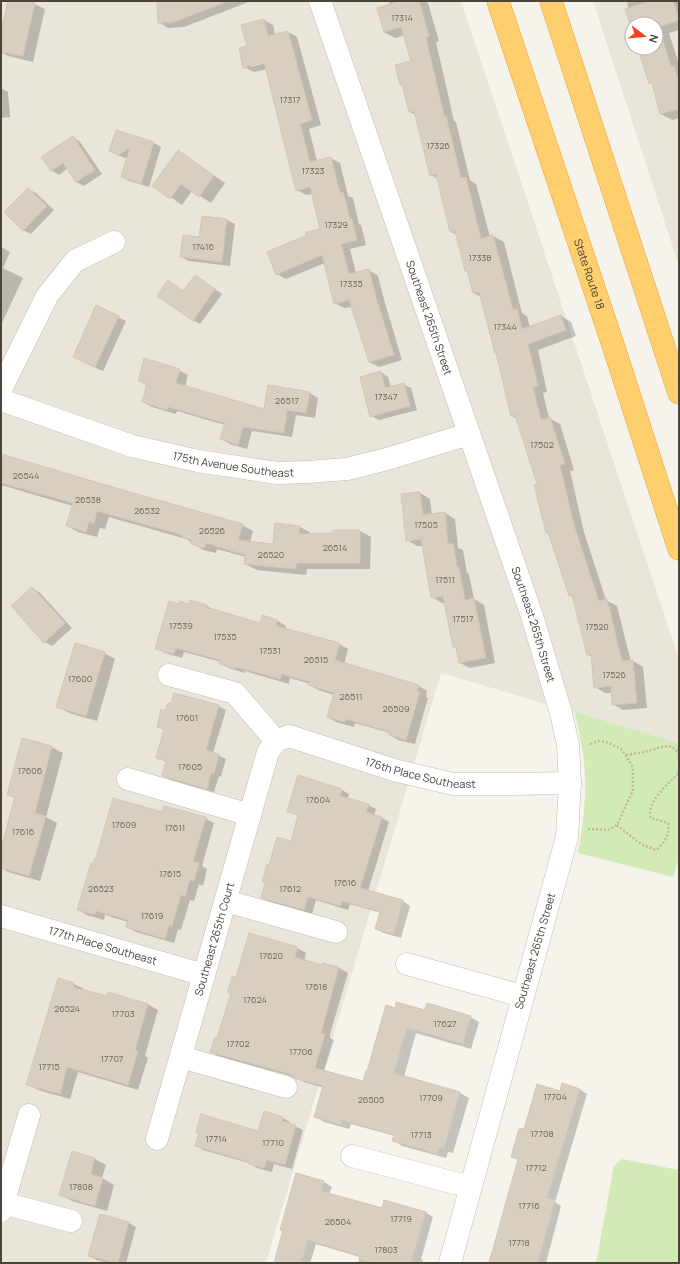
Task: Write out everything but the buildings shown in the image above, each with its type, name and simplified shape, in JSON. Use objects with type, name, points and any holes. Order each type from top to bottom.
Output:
[{"type":"highway","name":"State Route 18","points":[[498,1],[615,351],[679,549]]},
{"type":"highway","points":[[551,1],[679,393]]},
{"type":"street","name":"Southeast 265th Street","points":[[320,1],[532,616],[561,713],[568,752],[570,783],[567,837],[522,996],[450,1263]]},
{"type":"street","points":[[1,388],[47,296],[75,261],[114,242]]},
{"type":"street","name":"175th Avenue Southeast","points":[[1,400],[132,446],[198,461],[277,473],[346,469],[387,459],[469,434]]},
{"type":"street","points":[[169,675],[235,693],[276,741]]},
{"type":"street","name":"176th Place Southeast","points":[[276,741],[289,736],[394,770],[453,784],[570,783]]},
{"type":"street","name":"Southeast 265th Court","points":[[157,1139],[268,752],[276,741]]},
{"type":"street","points":[[128,780],[250,815]]},
{"type":"street","points":[[226,901],[336,932]]},
{"type":"street","name":"177th Place Southeast","points":[[1,916],[204,975]]},
{"type":"street","points":[[407,964],[522,996]]},
{"type":"street","points":[[181,1057],[286,1086]]},
{"type":"street","points":[[29,1115],[2,1207],[71,1222]]},
{"type":"street","points":[[352,1156],[470,1187]]},
{"type":"path","points":[[567,828],[608,830],[617,825],[633,790],[633,768],[621,749],[606,742],[598,741],[568,752]]},
{"type":"path","points":[[626,755],[668,746],[675,749],[679,754]]},
{"type":"path","points":[[617,825],[641,844],[656,850],[660,847],[665,839],[669,825],[668,823],[651,818],[650,810],[660,792],[678,774],[679,770]]},
{"type":"shaded area","points":[[1,1],[461,1],[679,659],[679,743],[441,673],[266,1263],[1,1263]]},
{"type":"shaded area","points":[[593,1],[679,1],[679,266]]},
{"type":"green space","points":[[575,712],[679,743],[679,858],[673,877],[578,853],[584,816],[585,780],[583,755]]},
{"type":"green space","points":[[622,1159],[679,1170],[679,1263],[596,1263],[614,1166]]}]
